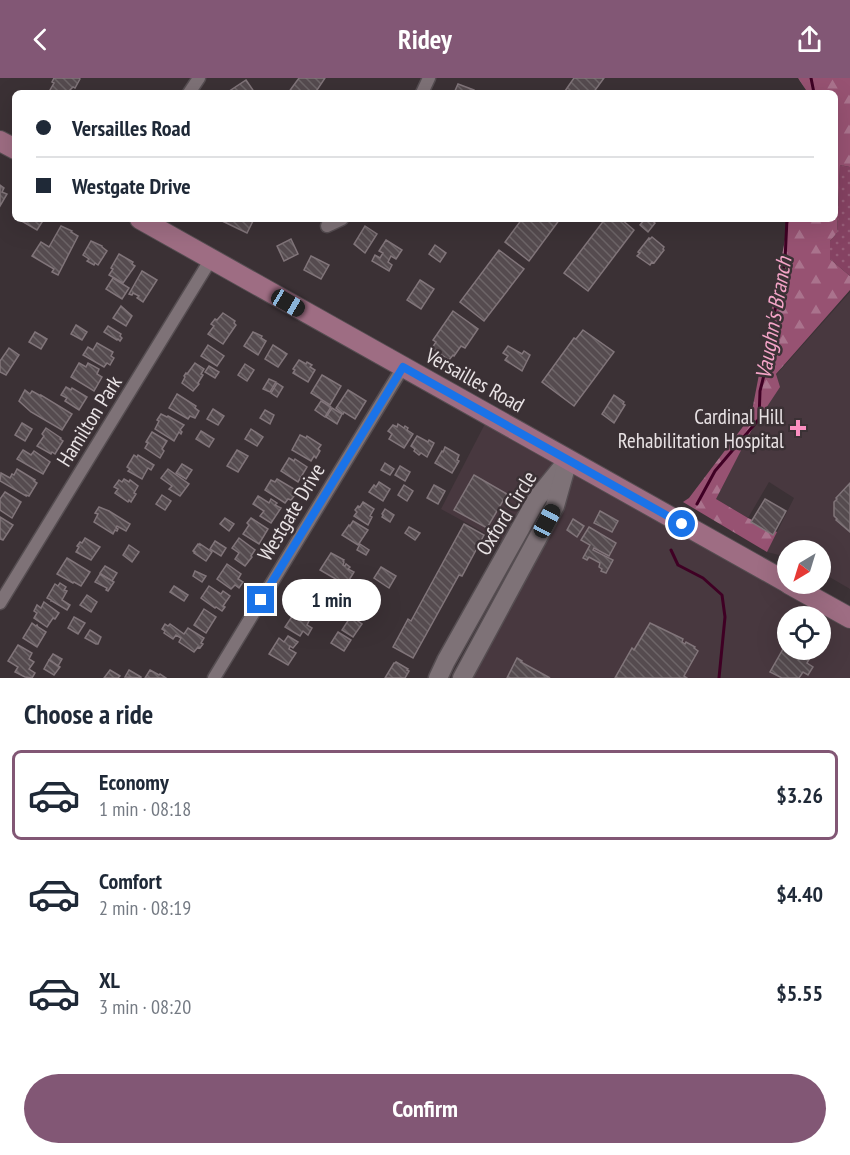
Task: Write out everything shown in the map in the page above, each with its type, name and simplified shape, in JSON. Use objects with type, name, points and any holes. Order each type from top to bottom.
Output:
[{"type":"main road","name":"Versailles Road","points":[[145,222],[777,577]]},
{"type":"main road","name":"Versailles Road","points":[[807,594],[850,618]]},
{"type":"street","points":[[327,226],[336,222]]},
{"type":"street","name":"Hamilton Park","points":[[0,603],[211,259]]},
{"type":"street","name":"Westgate Drive","points":[[214,678],[403,367]]},
{"type":"street","name":"Oxford Circle","points":[[438,678],[538,497],[567,460]]},
{"type":"street","name":"Oxford Circle","points":[[462,678],[555,506],[567,460]]},
{"type":"shaded area","points":[[840,165],[850,167],[850,276],[830,259],[830,241],[837,233]]},
{"type":"shaded area","name":"Cardinal Hill Rehabilitation Hospital","points":[[850,292],[850,589],[831,578],[831,540],[777,540],[777,554],[767,552],[794,498],[769,482],[748,518],[710,497],[776,375]]},
{"type":"shaded area","points":[[489,416],[777,577],[777,594],[807,594],[829,606],[777,606],[777,660],[831,660],[831,607],[850,618],[850,678],[452,678],[518,551],[441,509]]},
{"type":"green space","points":[[798,78],[850,78],[850,167],[840,165],[838,210],[838,90],[806,90]]},
{"type":"green space","points":[[788,222],[837,222],[837,233],[830,241],[830,259],[850,276],[850,290],[776,374],[780,387],[751,431],[716,499],[777,532],[767,552],[683,502],[689,498],[751,416]]},
{"type":"building","points":[[54,78],[80,79],[75,88],[70,90],[50,90],[54,83],[52,82]]},
{"type":"building","points":[[299,78],[325,78],[317,90],[290,90]]},
{"type":"building","points":[[574,78],[604,78],[595,90],[566,90]]},
{"type":"building","points":[[246,80],[253,90],[231,90]]},
{"type":"building","points":[[458,84],[474,90],[455,90]]},
{"type":"building","points":[[0,185],[4,188],[2,192],[7,194],[0,206]]},
{"type":"building","points":[[23,222],[42,222],[37,230]]},
{"type":"building","points":[[224,222],[252,222],[247,233]]},
{"type":"building","points":[[520,222],[558,222],[529,261],[505,242]]},
{"type":"building","points":[[603,222],[625,222],[634,230],[588,291],[564,273]]},
{"type":"building","points":[[642,222],[655,223],[648,232],[640,225]]},
{"type":"building","points":[[61,226],[78,236],[58,275],[52,272],[54,269],[32,256],[41,242],[49,247]]},
{"type":"building","points":[[365,226],[377,234],[365,253],[354,244]]},
{"type":"building","points":[[652,237],[664,247],[664,250],[650,265],[637,256]]},
{"type":"building","points":[[291,239],[298,254],[284,261],[277,246]]},
{"type":"building","points":[[386,240],[402,250],[396,259],[391,256],[388,262],[392,265],[389,271],[372,261],[375,255],[380,258],[383,253],[379,251]]},
{"type":"building","points":[[91,241],[107,251],[98,265],[87,261],[89,259],[83,255]]},
{"type":"building","points":[[435,245],[446,253],[440,262],[429,254]]},
{"type":"building","points":[[499,250],[524,269],[484,321],[460,302]]},
{"type":"building","points":[[119,254],[133,262],[135,266],[123,283],[109,275]]},
{"type":"building","points":[[311,256],[329,265],[321,279],[304,270]]},
{"type":"building","points":[[142,271],[157,280],[143,302],[137,298],[139,296],[129,294]]},
{"type":"building","points":[[113,278],[129,288],[122,299],[106,289]]},
{"type":"building","points":[[420,280],[434,289],[421,309],[407,300]]},
{"type":"building","points":[[121,306],[132,316],[126,326],[113,318]]},
{"type":"building","points":[[453,311],[478,329],[465,348],[461,346],[449,360],[432,348],[436,342],[433,340]]},
{"type":"building","points":[[223,313],[235,321],[236,325],[223,344],[208,334],[214,326],[211,324]]},
{"type":"building","points":[[76,325],[87,332],[82,340],[71,334]]},
{"type":"building","points":[[108,326],[121,334],[120,341],[104,332]]},
{"type":"building","points":[[583,330],[614,352],[574,406],[542,382],[574,338],[576,339]]},
{"type":"building","points":[[35,332],[47,339],[41,349],[29,342]]},
{"type":"building","points":[[253,332],[262,336],[261,338],[266,341],[258,355],[244,346]]},
{"type":"building","points":[[97,343],[113,352],[111,356],[114,358],[110,365],[107,363],[104,367],[83,355],[88,347],[93,350]]},
{"type":"building","points":[[208,345],[224,356],[217,366],[201,356]]},
{"type":"building","points":[[273,345],[287,354],[278,367],[265,359]]},
{"type":"building","points":[[508,346],[522,354],[524,351],[530,355],[522,371],[505,360],[508,356],[503,353]]},
{"type":"building","points":[[9,348],[19,355],[6,375],[0,372],[0,361]]},
{"type":"building","points":[[299,360],[312,365],[310,367],[315,370],[308,382],[293,373]]},
{"type":"building","points":[[79,363],[86,367],[88,363],[99,369],[97,374],[102,377],[94,391],[71,377]]},
{"type":"building","points":[[195,363],[204,369],[199,384],[193,391],[182,383],[184,376]]},
{"type":"building","points":[[245,364],[254,370],[247,381],[238,375]]},
{"type":"building","points":[[209,366],[219,372],[215,378],[205,372]]},
{"type":"building","points":[[322,375],[341,386],[330,405],[311,393]]},
{"type":"building","points":[[269,379],[276,382],[270,392],[263,389]]},
{"type":"building","points":[[277,383],[283,387],[277,397],[271,393]]},
{"type":"building","points":[[66,387],[87,397],[79,410],[65,401],[67,398],[61,395]]},
{"type":"building","points":[[25,390],[30,394],[32,391],[41,395],[72,414],[62,430],[31,412],[19,401]]},
{"type":"building","points":[[348,390],[366,401],[355,419],[336,408]]},
{"type":"building","points":[[177,394],[196,406],[195,408],[199,411],[195,418],[190,416],[188,419],[169,408]]},
{"type":"building","points":[[614,395],[625,405],[614,423],[602,414]]},
{"type":"building","points":[[321,401],[331,407],[325,417],[315,410]]},
{"type":"building","points":[[332,408],[342,414],[337,424],[326,417]]},
{"type":"building","points":[[213,409],[224,416],[218,425],[207,419]]},
{"type":"building","points":[[265,410],[274,415],[270,424],[260,418]]},
{"type":"building","points":[[161,414],[184,425],[180,430],[181,434],[179,432],[174,441],[155,429]]},
{"type":"building","points":[[22,423],[32,429],[25,441],[15,435]]},
{"type":"building","points":[[398,424],[408,428],[407,430],[413,434],[404,448],[389,439],[392,434],[388,431],[393,425],[397,427]]},
{"type":"building","points":[[46,428],[63,441],[55,454],[37,446]]},
{"type":"building","points":[[251,429],[263,437],[257,446],[245,439]]},
{"type":"building","points":[[201,431],[214,439],[209,447],[196,439]]},
{"type":"building","points":[[152,432],[167,441],[160,458],[145,448]]},
{"type":"building","points":[[300,435],[306,438],[307,436],[321,445],[316,458],[314,456],[311,461],[292,450]]},
{"type":"building","points":[[417,436],[434,443],[427,457],[421,453],[419,455],[411,446]]},
{"type":"building","points":[[445,447],[459,455],[457,460],[459,461],[452,473],[435,463]]},
{"type":"building","points":[[23,450],[31,455],[34,451],[50,462],[43,474],[17,459]]},
{"type":"building","points":[[237,450],[248,456],[238,472],[227,466]]},
{"type":"building","points":[[134,455],[154,465],[151,470],[148,468],[142,479],[128,471],[130,469],[127,467]]},
{"type":"building","points":[[289,458],[307,467],[298,482],[281,471]]},
{"type":"building","points":[[385,463],[394,469],[390,475],[381,470]]},
{"type":"building","points":[[182,464],[192,470],[186,479],[176,473]]},
{"type":"building","points":[[400,466],[410,472],[405,481],[395,475]]},
{"type":"building","points":[[17,469],[37,483],[29,496],[0,481],[1,473],[10,478]]},
{"type":"building","points":[[168,469],[189,484],[180,496],[169,489],[172,486],[161,478]]},
{"type":"building","points":[[474,475],[507,494],[487,528],[454,510]]},
{"type":"building","points":[[124,479],[138,486],[131,502],[115,493],[118,489],[114,487],[119,480],[122,482]]},
{"type":"building","points":[[277,479],[294,489],[292,493],[295,495],[285,503],[265,490],[271,480],[275,482]]},
{"type":"building","points":[[379,482],[390,489],[383,501],[369,492]]},
{"type":"building","points":[[850,483],[850,532],[836,520],[834,502]]},
{"type":"building","points":[[404,485],[413,491],[407,501],[398,495]]},
{"type":"building","points":[[434,485],[445,491],[438,504],[427,498]]},
{"type":"building","points":[[5,492],[21,502],[12,518],[0,510],[0,499]]},
{"type":"building","points":[[162,495],[171,501],[165,510],[156,504]]},
{"type":"building","points":[[258,496],[269,503],[271,499],[281,508],[271,523],[260,516],[264,511],[253,504]]},
{"type":"building","points":[[765,499],[786,511],[773,535],[751,522]]},
{"type":"building","points":[[363,502],[374,509],[368,525],[354,516],[357,512],[355,510]]},
{"type":"building","points":[[99,507],[130,524],[126,531],[117,526],[117,531],[115,530],[113,534],[94,522],[98,514],[95,513]]},
{"type":"building","points":[[385,509],[394,515],[390,522],[382,517]]},
{"type":"building","points":[[600,511],[618,521],[612,532],[594,523]]},
{"type":"building","points":[[0,517],[13,525],[3,540],[0,539]]},
{"type":"building","points":[[225,518],[234,524],[229,531],[220,524]]},
{"type":"building","points":[[251,518],[268,529],[259,544],[243,534]]},
{"type":"building","points":[[573,519],[584,526],[577,537],[567,530]]},
{"type":"building","points":[[353,521],[368,530],[358,545],[342,535]]},
{"type":"building","points":[[464,524],[484,535],[413,658],[393,647],[408,619],[411,621]]},
{"type":"building","points":[[409,527],[420,533],[415,540],[405,533]]},
{"type":"building","points":[[589,527],[616,543],[609,556],[594,548],[593,550],[613,560],[606,573],[601,571],[600,563],[589,557],[587,560],[583,558],[590,545],[581,540]]},
{"type":"building","points":[[85,538],[100,547],[91,560],[76,552],[79,547],[77,546]]},
{"type":"building","points":[[239,538],[255,550],[245,566],[235,559],[239,553],[232,548]]},
{"type":"building","points":[[215,541],[226,548],[221,556],[210,549]]},
{"type":"building","points":[[198,544],[212,552],[206,561],[193,551]]},
{"type":"building","points":[[360,544],[369,550],[366,555],[357,550]]},
{"type":"building","points":[[129,545],[139,552],[132,562],[123,555]]},
{"type":"building","points":[[331,553],[344,560],[343,565],[346,564],[350,567],[348,569],[354,572],[346,585],[320,570]]},
{"type":"building","points":[[67,558],[90,572],[81,586],[57,574]]},
{"type":"building","points":[[227,564],[241,574],[238,579],[243,582],[239,588],[235,585],[231,589],[217,579]]},
{"type":"building","points":[[105,566],[117,573],[112,581],[100,573]]},
{"type":"building","points":[[381,567],[396,576],[389,588],[374,578]]},
{"type":"building","points":[[195,571],[206,576],[202,582],[193,576]]},
{"type":"building","points":[[100,574],[114,582],[108,591],[107,588],[95,582]]},
{"type":"building","points":[[60,583],[66,587],[64,590],[67,591],[62,600],[70,605],[67,610],[47,598],[55,584],[58,586]]},
{"type":"building","points":[[313,584],[333,597],[326,608],[320,604],[316,610],[302,601]]},
{"type":"building","points":[[174,586],[188,595],[184,601],[170,592]]},
{"type":"building","points":[[209,586],[221,594],[223,591],[230,596],[222,611],[201,598]]},
{"type":"building","points":[[87,595],[97,602],[91,612],[80,605]]},
{"type":"building","points":[[44,602],[59,613],[47,627],[34,618],[37,605],[41,608]]},
{"type":"building","points":[[204,609],[216,617],[206,633],[194,625]]},
{"type":"building","points":[[295,612],[309,621],[307,625],[312,628],[308,635],[303,631],[300,636],[285,627]]},
{"type":"building","points":[[351,616],[362,624],[353,637],[342,630]]},
{"type":"building","points":[[74,617],[85,623],[78,634],[68,628]]},
{"type":"building","points":[[32,623],[46,632],[37,647],[23,638]]},
{"type":"building","points":[[650,623],[683,639],[682,642],[695,647],[698,651],[684,676],[687,678],[615,678]]},
{"type":"building","points":[[165,624],[168,626],[170,624],[184,634],[188,628],[204,638],[201,643],[203,644],[194,652],[179,642],[181,638],[176,635],[173,639],[164,633],[162,629]]},
{"type":"building","points":[[90,630],[101,637],[98,644],[85,638]]},
{"type":"building","points":[[338,632],[351,640],[344,651],[331,643]]},
{"type":"building","points":[[288,636],[298,642],[293,648],[290,646],[289,649],[296,653],[288,665],[269,654],[279,638],[284,642]]},
{"type":"building","points":[[18,645],[32,653],[29,659],[34,662],[29,669],[35,673],[32,678],[15,672],[18,667],[8,661]]},
{"type":"building","points":[[53,654],[62,659],[58,666],[49,660]]},
{"type":"building","points":[[517,658],[521,662],[550,678],[507,678]]},
{"type":"building","points":[[49,660],[60,667],[54,675],[44,669]]},
{"type":"building","points":[[777,660],[809,660],[807,663],[813,667],[808,675],[803,672],[799,678],[782,678],[770,672]]},
{"type":"building","points":[[394,663],[408,669],[405,678],[385,678]]},
{"type":"building","points":[[110,670],[120,676],[104,678]]},
{"type":"building","points":[[129,670],[141,677],[141,678],[125,677]]},
{"type":"building","points":[[150,670],[160,674],[166,678],[145,678]]},
{"type":"waterway","name":"Vaughn's Branch","points":[[811,78],[813,90]]},
{"type":"waterway","name":"Vaughn's Branch","points":[[697,504],[715,471],[759,419],[760,391],[769,355],[773,320],[785,260],[787,222]]},
{"type":"waterway","name":"Vaughn's Branch","points":[[671,550],[678,565],[703,578],[722,595],[725,617],[719,678]]},
{"type":"place","name":"Cardinal Hill Rehabilitation Hospital","points":[[798,428]]},
{"type":"route","points":[[261,600],[403,367],[682,524]]}]
